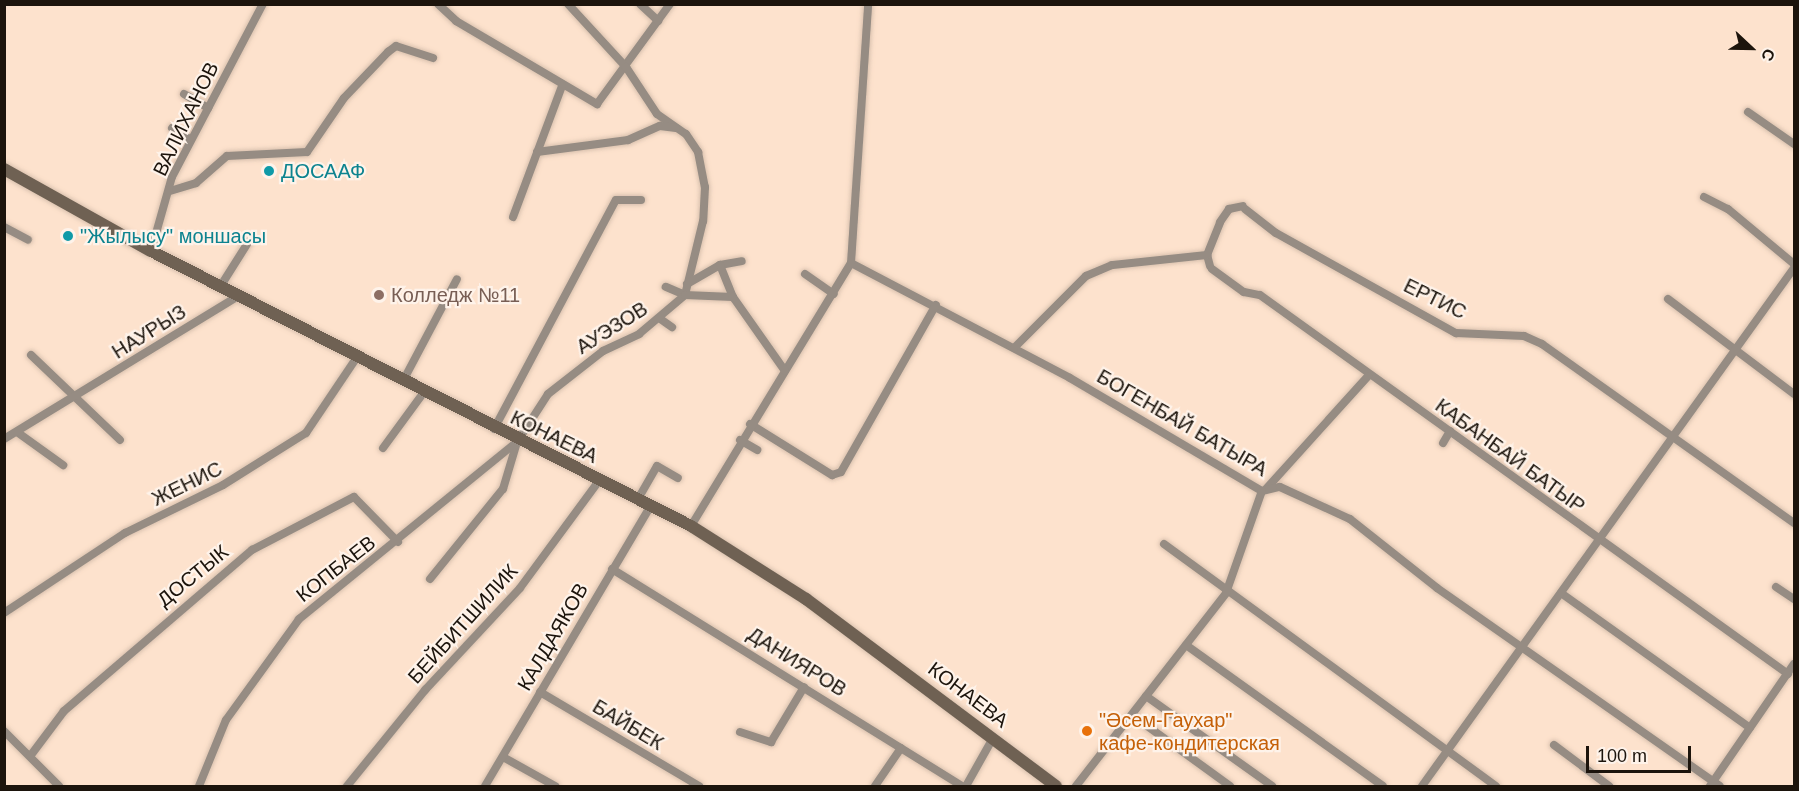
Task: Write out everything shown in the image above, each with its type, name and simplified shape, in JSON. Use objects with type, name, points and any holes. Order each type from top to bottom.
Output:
[{"type":"main road","name":"КОНАЕВА","points":[[4,169],[151,251],[518,442],[691,526],[806,600],[1056,786]]},
{"type":"street","name":"ВАЛИХАНОВ","points":[[151,251],[170,191],[191,140],[263,4]]},
{"type":"street","points":[[438,4],[562,86],[597,104],[670,4]]},
{"type":"street","points":[[568,4],[626,67],[657,114],[679,129],[698,152],[705,187],[685,295]]},
{"type":"street","points":[[640,4],[657,21]]},
{"type":"street","points":[[691,526],[740,440],[851,264],[868,4]]},
{"type":"street","points":[[170,191],[196,183],[227,156],[292,157],[307,152],[344,98],[396,46],[433,58]]},
{"type":"street","points":[[513,217],[562,86]]},
{"type":"street","points":[[183,94],[208,108]]},
{"type":"street","points":[[1748,112],[1794,144]]},
{"type":"street","points":[[537,152],[628,140],[660,126],[679,129]]},
{"type":"street","points":[[172,128],[191,140]]},
{"type":"street","points":[[1422,786],[1738,350],[1794,266],[1728,209],[1704,197]]},
{"type":"street","points":[[494,429],[616,200],[641,200]]},
{"type":"street","name":"ЕРТИС","points":[[1207,255],[1220,222],[1229,209],[1244,208],[1292,242],[1456,333],[1524,336],[1542,344],[1794,524]]},
{"type":"street","points":[[4,227],[28,240]]},
{"type":"street","points":[[220,287],[249,241]]},
{"type":"street","points":[[1014,348],[1086,276],[1113,265],[1207,255]]},
{"type":"street","name":"КАБАНБАЙ БАТЫР","points":[[1207,255],[1211,267],[1244,292],[1260,295],[1368,376],[1450,431],[1788,674]]},
{"type":"street","points":[[687,284],[720,266],[742,261]]},
{"type":"street","name":"БОГЕНБАЙ БАТЫРА","points":[[851,264],[936,305],[1264,490],[1280,487],[1350,519],[1714,785]]},
{"type":"street","points":[[720,266],[733,297],[785,371]]},
{"type":"street","points":[[805,274],[834,294]]},
{"type":"street","points":[[403,381],[457,279]]},
{"type":"street","points":[[666,287],[685,295],[733,297]]},
{"type":"street","name":"АУЭЗОВ","points":[[518,442],[568,374],[659,318],[685,295]]},
{"type":"street","name":"НАУРЫЗ","points":[[4,439],[238,296]]},
{"type":"street","points":[[1668,299],[1794,394]]},
{"type":"street","points":[[750,424],[832,475],[841,472],[936,305]]},
{"type":"street","points":[[659,318],[672,327]]},
{"type":"street","points":[[31,355],[77,395],[120,440]]},
{"type":"street","name":"ЖЕНИС","points":[[4,613],[125,534],[223,485],[306,433],[357,357]]},
{"type":"street","points":[[1076,786],[1226,594],[1264,490],[1368,376]]},
{"type":"street","points":[[383,448],[424,392]]},
{"type":"street","points":[[1443,443],[1450,431]]},
{"type":"street","points":[[17,432],[63,465]]},
{"type":"street","points":[[740,440],[757,450]]},
{"type":"street","points":[[430,579],[503,489],[518,442]]},
{"type":"street","name":"КОПБАЕВ","points":[[199,786],[226,720],[299,619],[399,542],[518,442]]},
{"type":"street","points":[[638,499],[657,466],[678,478]]},
{"type":"street","name":"БЕЙБИТШИЛИК","points":[[347,786],[425,690],[520,588],[599,481]]},
{"type":"street","name":"ДОСТЫК","points":[[31,755],[64,711],[252,550],[354,497],[399,542]]},
{"type":"street","name":"КАЛДАЯКОВ","points":[[485,786],[651,505]]},
{"type":"street","points":[[1164,544],[1226,594],[1496,786]]},
{"type":"street","name":"ДАНИЯРОВ","points":[[612,569],[962,786]]},
{"type":"street","points":[[1776,587],[1794,599]]},
{"type":"street","points":[[1561,593],[1609,622],[1750,728]]},
{"type":"street","points":[[1186,645],[1383,786]]},
{"type":"street","points":[[1714,785],[1794,664]]},
{"type":"street","points":[[740,732],[771,742],[804,687]]},
{"type":"street","name":"БАЙБЕК","points":[[540,692],[699,786]]},
{"type":"street","points":[[1146,696],[1272,786]]},
{"type":"street","points":[[1132,715],[1230,786]]},
{"type":"street","points":[[4,731],[31,755],[59,786]]},
{"type":"street","points":[[966,786],[993,738]]},
{"type":"street","points":[[1554,745],[1609,786]]},
{"type":"street","points":[[875,786],[901,748]]},
{"type":"street","points":[[502,757],[555,786]]},
{"type":"place","name":"ДОСААФ","points":[[269,171]]},
{"type":"place","name":"\"Жылысу\" моншасы","points":[[68,236]]},
{"type":"place","name":"Колледж №11","points":[[379,295]]},
{"type":"place","name":"\"Әсем-Гаухар\" кафе-кондитерская","points":[[1087,731]]}]
